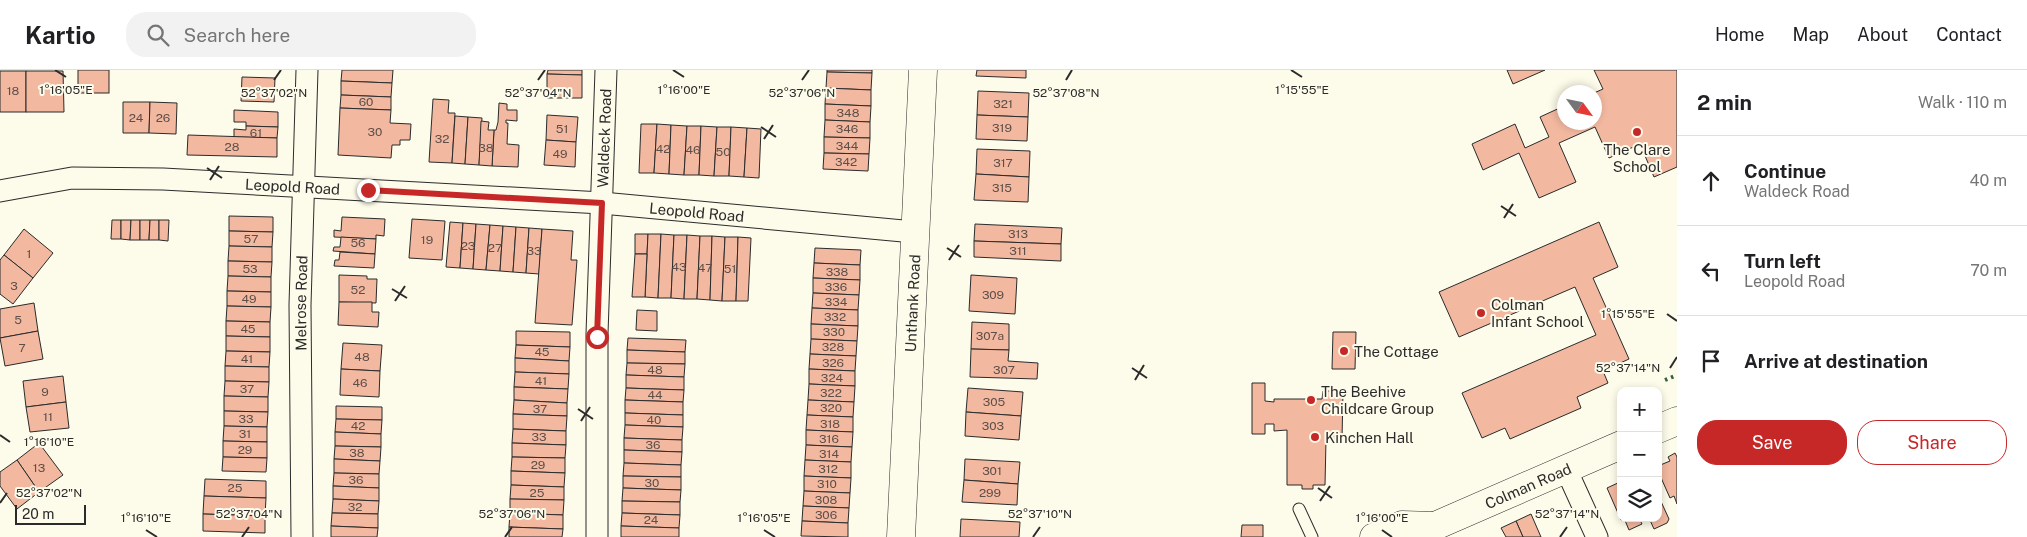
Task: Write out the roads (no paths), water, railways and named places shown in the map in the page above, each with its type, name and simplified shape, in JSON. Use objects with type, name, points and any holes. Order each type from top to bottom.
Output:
[{"type":"main road","name":"Unthank Road","points":[[901,537],[923,70]]},
{"type":"main road","points":[[1662,427],[1677,421]]},
{"type":"main road","name":"Colman Road","points":[[1374,537],[1402,525],[1428,531],[1617,447]]},
{"type":"street","name":"Melrose Road","points":[[302,537],[300,305],[307,70]]},
{"type":"street","name":"Waldeck Road","points":[[596,537],[597,334],[606,70]]},
{"type":"street","name":"Leopold Road","points":[[0,191],[72,178],[163,179],[602,203],[914,232]]},
{"type":"street","points":[[1566,469],[1597,537]]},
{"type":"lane","points":[[1299,509],[1312,537]]},
{"type":"place","name":"The Clare School","points":[[1637,132]]},
{"type":"place","name":"Colman Infant School","points":[[1481,313]]},
{"type":"place","name":"The Cottage","points":[[1344,351]]},
{"type":"place","name":"The Beehive Childcare Group","points":[[1311,400]]},
{"type":"place","name":"Kinchen Hall","points":[[1315,437]]}]
